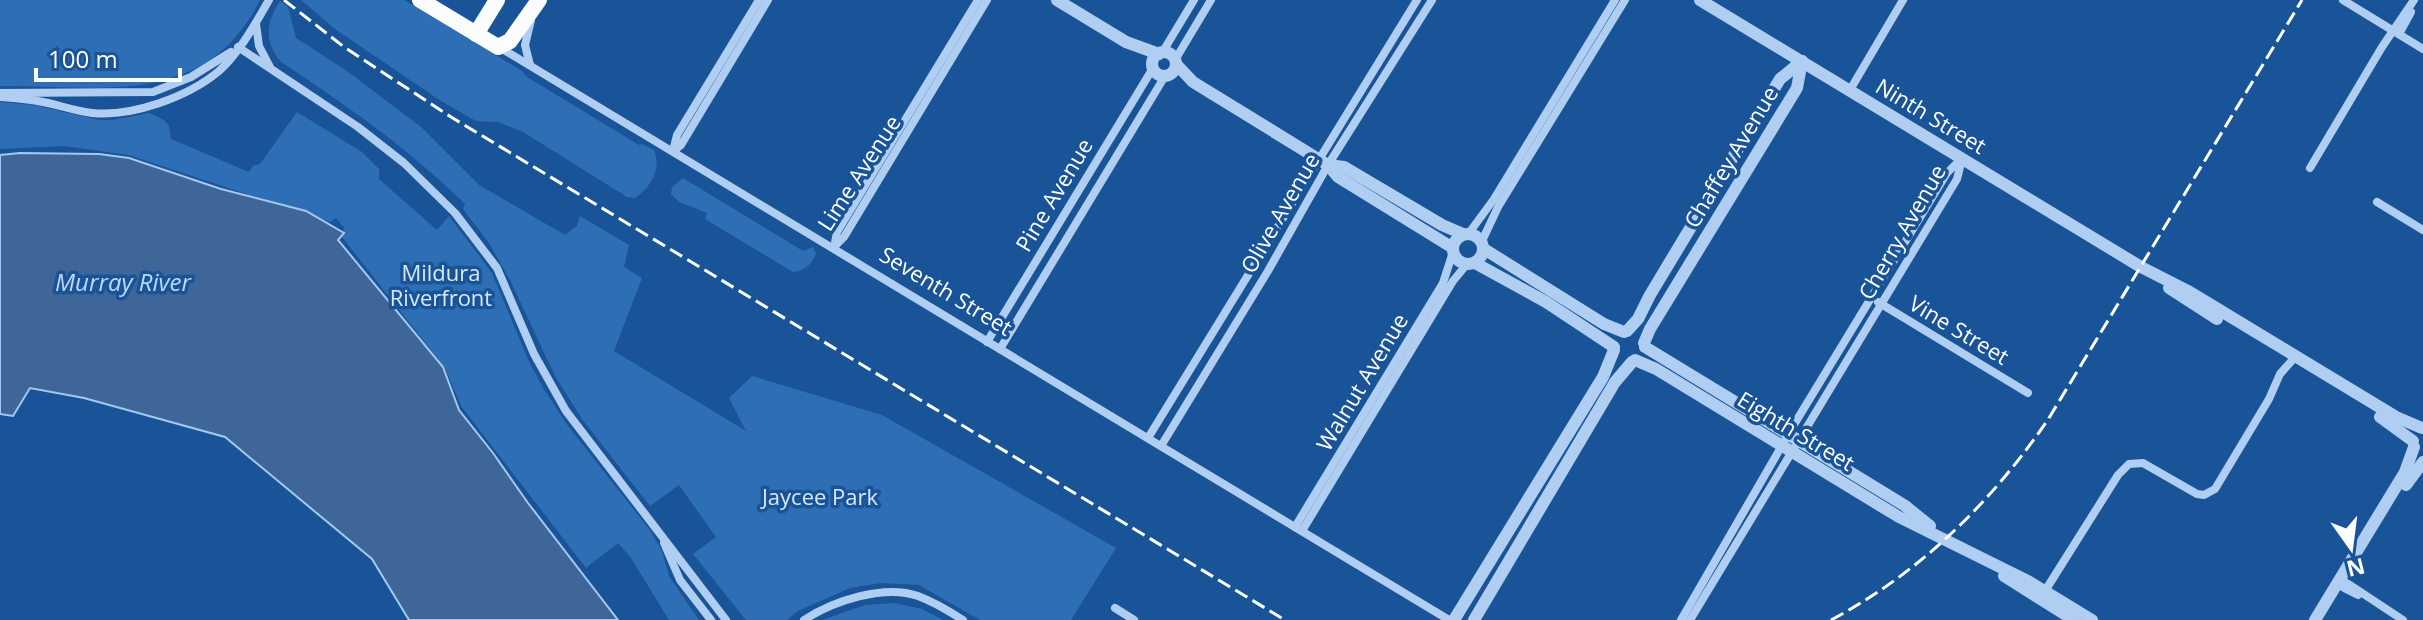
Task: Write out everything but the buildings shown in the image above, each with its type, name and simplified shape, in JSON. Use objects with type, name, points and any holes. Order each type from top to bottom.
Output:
[{"type":"highway","name":"Seventh Street","points":[[420,0],[498,47]]},
{"type":"highway","points":[[476,34],[497,0]]},
{"type":"highway","points":[[498,47],[510,41],[537,3]]},
{"type":"street","points":[[0,95],[106,114],[132,111],[168,100],[218,71],[256,23],[269,0]]},
{"type":"street","points":[[673,151],[673,141],[759,0]]},
{"type":"street","points":[[673,151],[681,145],[768,0]]},
{"type":"street","name":"Lime Avenue","points":[[833,248],[837,232],[978,0]]},
{"type":"street","name":"Lime Avenue","points":[[833,248],[844,237],[987,0]]},
{"type":"street","points":[[1057,0],[1156,60]]},
{"type":"street","name":"Pine Avenue","points":[[987,342],[1194,0]]},
{"type":"street","name":"Pine Avenue","points":[[1000,349],[1211,0]]},
{"type":"street","name":"Olive Avenue","points":[[1161,446],[1268,271],[1324,162],[1417,0]]},
{"type":"street","name":"Olive Avenue","points":[[1148,438],[1324,162],[1432,0]]},
{"type":"street","points":[[1453,250],[1456,239],[1466,234],[1485,213],[1615,0]]},
{"type":"street","points":[[1471,263],[1481,257],[1498,207],[1625,0]]},
{"type":"street","name":"Ninth Street","points":[[1700,0],[2141,267],[2188,291],[2379,416],[2417,447]]},
{"type":"street","points":[[1850,90],[1903,0]]},
{"type":"street","points":[[2343,0],[2423,49]]},
{"type":"street","points":[[2310,168],[2416,0]]},
{"type":"street","points":[[530,66],[525,43],[537,3]]},
{"type":"street","points":[[256,23],[259,46],[271,69]]},
{"type":"street","points":[[238,47],[391,152],[455,213],[497,268],[534,354],[566,411],[726,620]]},
{"type":"street","points":[[0,95],[32,91],[136,94],[164,89],[203,71],[238,47]]},
{"type":"street","name":"Seventh Street","points":[[498,47],[1451,620]]},
{"type":"street","points":[[1156,60],[1169,53],[1171,69]]},
{"type":"street","points":[[1156,60],[1156,73],[1171,69],[1193,82],[1324,162],[1338,177],[1453,250],[1458,260],[1471,263],[1546,302],[1614,348],[1619,358],[1634,361]]},
{"type":"street","name":"Chaffey Avenue","points":[[1626,331],[1638,319],[1780,79],[1802,61]]},
{"type":"street","name":"Chaffey Avenue","points":[[1645,345],[1695,255],[1797,88],[1802,61]]},
{"type":"street","points":[[1144,82],[1157,90]]},
{"type":"street","points":[[164,89],[168,100]]},
{"type":"street","points":[[1739,149],[1754,158]]},
{"type":"street","name":"Cherry Avenue","points":[[1690,620],[1871,298],[1949,169],[1962,158]]},
{"type":"street","name":"Cherry Avenue","points":[[1681,620],[1790,444],[1882,304],[1957,179],[1962,158]]},
{"type":"street","points":[[1324,162],[1344,167],[1442,225],[1466,234],[1604,324],[1640,335],[1645,345],[1642,355],[1615,382],[1474,620]]},
{"type":"street","points":[[2377,202],[2423,230]]},
{"type":"street","points":[[1679,246],[1695,255]]},
{"type":"street","name":"Walnut Avenue","points":[[1299,529],[1443,283],[1453,250]]},
{"type":"street","name":"Walnut Avenue","points":[[1299,529],[1453,281],[1471,263]]},
{"type":"street","name":"Vine Street","points":[[1871,298],[2028,393]]},
{"type":"street","points":[[999,323],[1011,331]]},
{"type":"street","points":[[1451,620],[1603,377],[1616,338],[1626,331]]},
{"type":"street","name":"Eighth Street","points":[[1645,345],[1899,517],[1938,534],[2092,620]]},
{"type":"street","name":"Eighth Street","points":[[1634,361],[1656,369],[1790,444]]},
{"type":"street","points":[[2047,593],[2118,475],[2129,464],[2143,463],[2197,494],[2204,495],[2215,489],[2292,361]]},
{"type":"street","name":"Ninth Street","points":[[2292,361],[2422,428]]},
{"type":"street","points":[[2315,620],[2405,472],[2417,447],[2416,433],[2422,428]]},
{"type":"street","points":[[1566,436],[1579,444]]},
{"type":"street","points":[[2324,620],[2423,462]]},
{"type":"street","points":[[658,530],[680,580],[711,620]]},
{"type":"street","points":[[1508,531],[1521,539]]},
{"type":"street","name":"Eighth Street","points":[[1982,559],[2074,620]]},
{"type":"street","points":[[2346,585],[2403,620]]},
{"type":"street","points":[[804,620],[826,606],[847,598],[884,593],[916,595],[963,620]]},
{"type":"street","points":[[1115,608],[1134,620]]},
{"type":"green space","points":[[0,0],[260,0],[237,35],[211,60],[180,75],[148,84],[76,88],[0,86]]},
{"type":"green space","points":[[301,0],[404,0],[639,145],[654,150],[657,164],[654,177],[641,194],[635,198],[627,197],[523,132],[498,122],[476,121],[441,101],[335,29]]},
{"type":"green space","name":"Jaycee Park","points":[[280,1],[288,7],[296,38],[347,71],[421,127],[479,185],[565,235],[577,226],[580,216],[629,245],[624,267],[642,278],[614,351],[746,431],[729,398],[752,376],[882,415],[1116,548],[1071,620],[980,620],[919,585],[881,583],[850,588],[798,611],[787,620],[746,620],[693,554],[716,537],[679,485],[650,506],[582,419],[555,376],[510,280],[489,243],[463,209],[465,204],[398,145],[280,61],[271,46],[269,31]]},
{"type":"green space","name":"Mildura Riverfront","points":[[0,102],[34,105],[99,120],[149,113],[164,120],[169,126],[171,139],[249,172],[253,166],[260,164],[297,112],[362,152],[379,169],[379,179],[437,230],[449,216],[492,273],[530,364],[545,391],[568,426],[649,529],[662,551],[669,576],[699,620],[669,620],[631,558],[618,543],[586,568],[461,406],[445,368],[342,237],[344,228],[336,218],[330,222],[129,155],[64,146],[0,149]]},
{"type":"green space","points":[[683,178],[803,251],[813,247],[816,253],[813,260],[804,269],[793,272],[705,219],[707,213],[679,202],[671,194],[672,187]]},
{"type":"green space","points":[[894,603],[922,609],[943,620],[822,620],[865,605]]},
{"type":"water","name":"Murray River","points":[[99,154],[129,158],[221,189],[306,211],[344,233],[338,240],[443,367],[459,410],[618,620],[409,620],[372,559],[225,437],[84,398],[30,388],[13,416],[0,414],[0,155]]},
{"type":"railway","points":[[284,0],[344,47],[451,117],[1285,620]]},
{"type":"railway","points":[[1831,620],[1864,601],[1924,557],[1979,506],[2027,449],[2049,418],[2302,0]]}]
